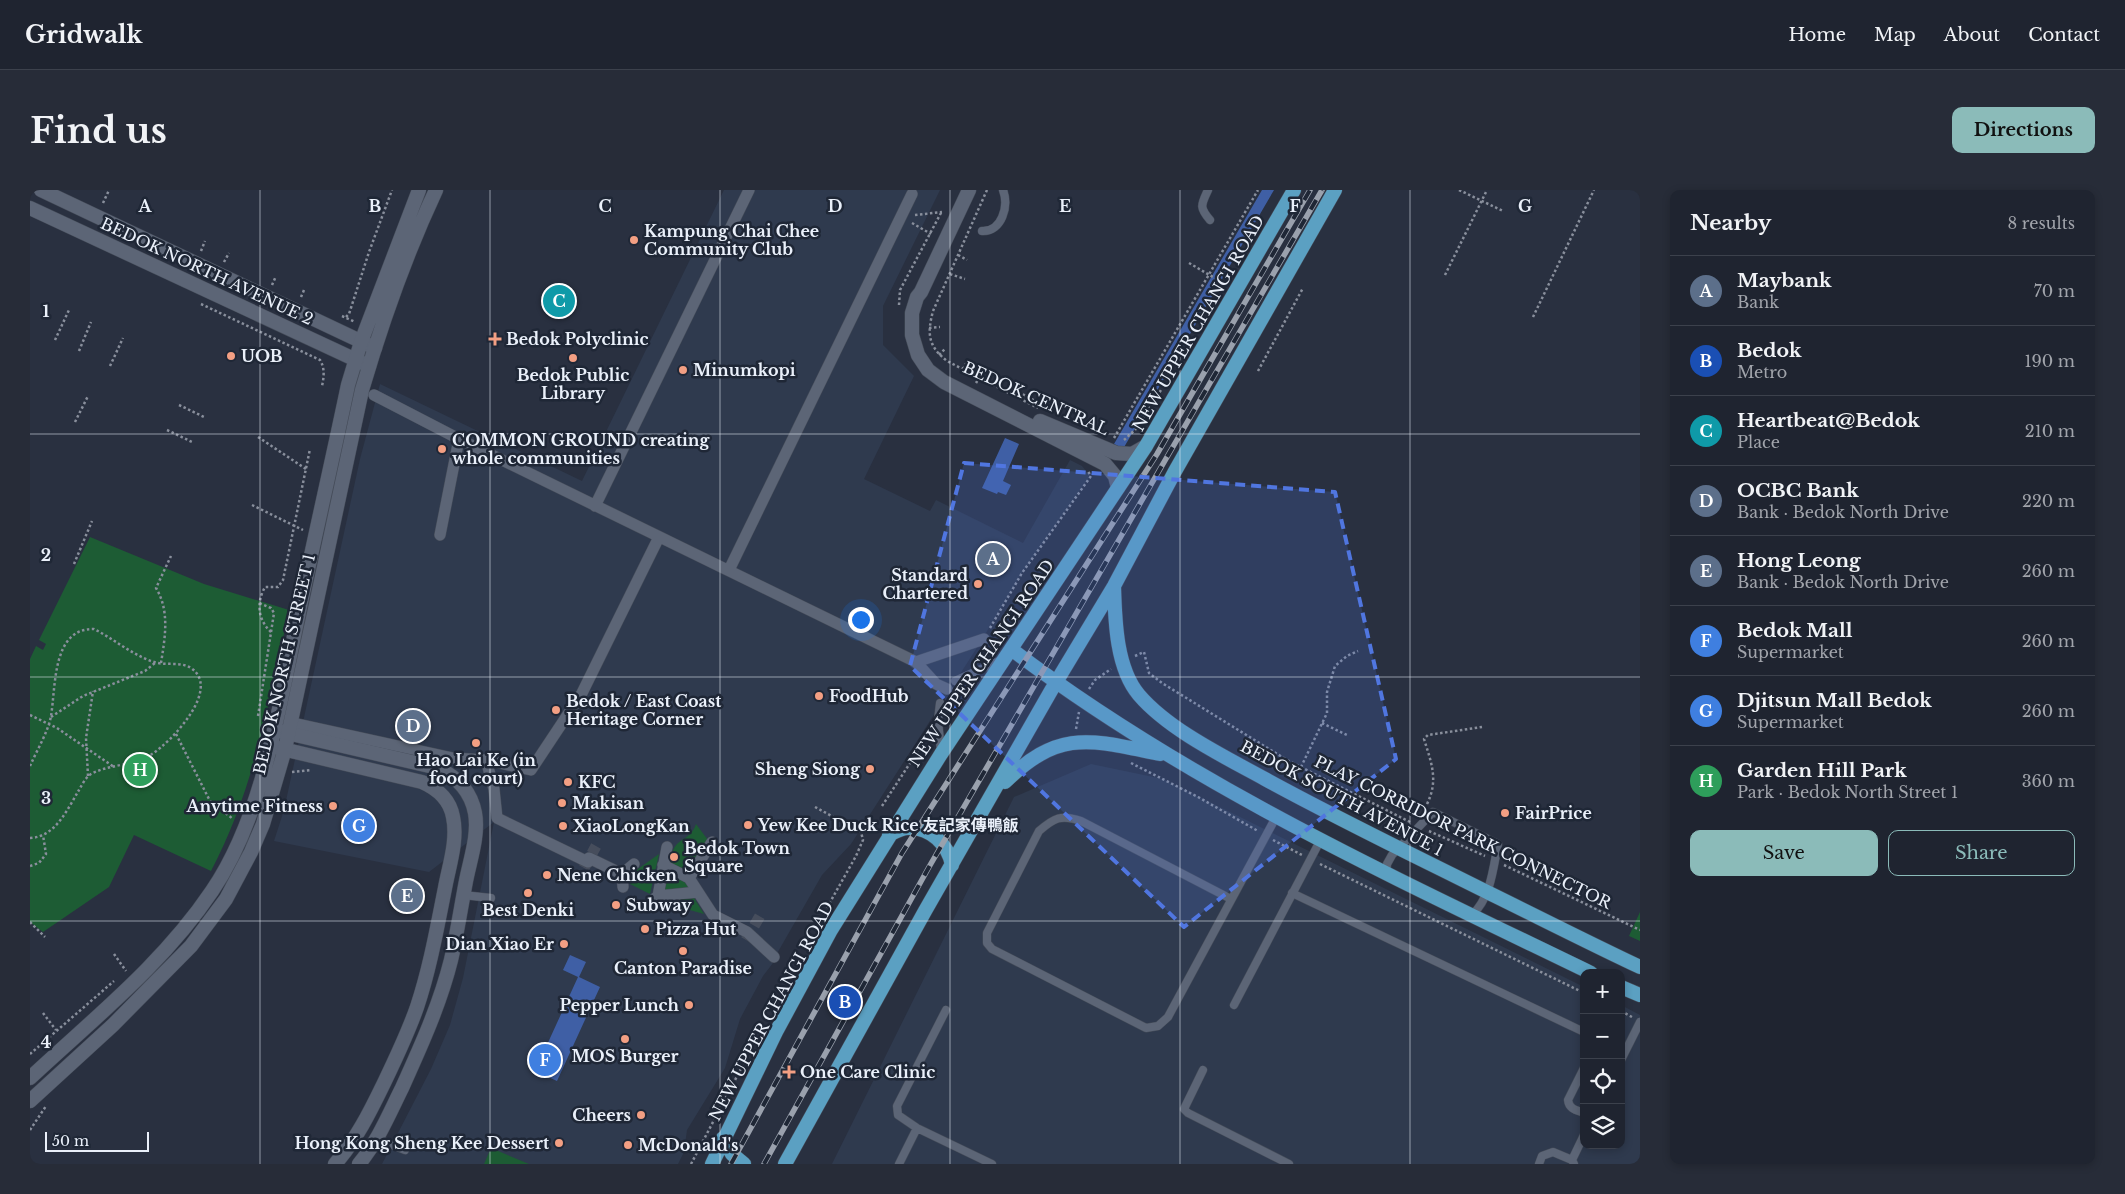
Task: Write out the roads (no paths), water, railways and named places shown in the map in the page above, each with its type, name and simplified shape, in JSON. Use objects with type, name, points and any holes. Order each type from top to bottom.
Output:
[{"type":"main road","name":"NEW UPPER CHANGI ROAD","points":[[712,1164],[776,1032],[831,930],[941,754],[1146,446],[1294,190]]},
{"type":"main road","points":[[785,1164],[991,796],[1114,586],[1174,473],[1335,190]]},
{"type":"main road","name":"BEDOK SOUTH AVENUE 1","points":[[1114,586],[1115,620],[1123,662],[1138,695],[1168,720],[1208,747],[1399,849],[1640,967]]},
{"type":"main road","points":[[1008,653],[1168,755],[1276,817],[1386,874],[1583,969]]},
{"type":"main road","points":[[991,796],[1019,768],[1049,749],[1066,743],[1090,741],[1168,755]]},
{"type":"main road","points":[[890,835],[908,828],[933,835],[949,853],[952,865]]},
{"type":"main road","points":[[1625,989],[1640,995]]},
{"type":"main road","points":[[723,1138],[732,1154],[744,1164]]},
{"type":"street","name":"BEDOK NORTH AVENUE 2","points":[[41,190],[375,348]]},
{"type":"street","name":"BEDOK NORTH STREET 1","points":[[30,1078],[144,972],[179,936],[199,910],[225,868],[245,827],[274,730],[355,360],[419,190]]},
{"type":"street","name":"BEDOK NORTH STREET 1","points":[[30,1101],[114,1025],[191,946],[226,899],[264,824],[285,749],[293,729],[347,456],[369,366],[421,222],[436,190]]},
{"type":"street","points":[[595,506],[750,190]]},
{"type":"street","name":"BEDOK CENTRAL","points":[[969,190],[921,292],[914,302],[911,329],[916,350],[928,370],[944,382],[1103,462],[1112,471],[1118,488]]},
{"type":"street","points":[[729,570],[912,194]]},
{"type":"street","name":"BEDOK NORTH AVENUE 2","points":[[30,208],[369,366]]},
{"type":"street","name":"BEDOK CENTRAL","points":[[921,292],[916,319],[917,339],[924,358],[942,375],[994,402],[1116,453],[1132,454],[1146,446]]},
{"type":"street","points":[[374,395],[595,506],[916,662],[936,684],[946,690]]},
{"type":"street","points":[[440,535],[459,439]]},
{"type":"street","points":[[274,730],[293,729],[453,758],[486,760],[532,770],[582,693],[658,537]]},
{"type":"street","points":[[916,662],[984,639]]},
{"type":"street","points":[[293,729],[434,766],[447,772],[458,782],[472,802],[476,822],[451,959],[442,989],[413,1063],[377,1139],[359,1164]]},
{"type":"street","points":[[270,746],[422,782],[433,787],[442,796],[451,810],[454,822],[453,849],[426,976],[416,1008],[397,1055],[360,1131],[335,1164]]},
{"type":"street","points":[[486,760],[494,789],[497,818],[622,874]]},
{"type":"street","points":[[689,878],[712,842]]},
{"type":"street","points":[[666,847],[656,898],[698,892]]},
{"type":"street","points":[[622,874],[634,864]]},
{"type":"street","points":[[663,865],[689,878],[713,915],[747,932],[774,957]]},
{"type":"street","points":[[622,874],[623,887]]},
{"type":"lane","points":[[982,231],[996,228],[1001,219],[1007,200],[1004,190]]},
{"type":"lane","points":[[1208,190],[1201,206],[1202,211],[1210,220]]},
{"type":"lane","points":[[955,681],[1008,653]]},
{"type":"lane","points":[[940,703],[938,720],[941,754]]},
{"type":"lane","points":[[1386,874],[1387,864],[1392,855],[1433,812],[1498,844],[1488,892],[1480,907],[1472,915]]},
{"type":"lane","points":[[1230,899],[1081,821],[1067,816],[1050,821],[1039,831],[986,933],[987,943],[992,949],[1146,1028],[1158,1026],[1168,1017],[1230,899],[1276,817]]},
{"type":"lane","points":[[1234,1005],[1320,841]]},
{"type":"lane","points":[[1292,893],[1580,1030]]},
{"type":"lane","points":[[464,895],[491,898]]},
{"type":"lane","points":[[946,1010],[897,1106],[898,1115],[917,1128],[992,1164]]},
{"type":"lane","points":[[1625,1048],[1640,1022]]},
{"type":"lane","points":[[1203,1070],[1186,1101],[1184,1109],[1188,1113],[1288,1164]]},
{"type":"lane","points":[[1580,1076],[1568,1100],[1572,1108],[1580,1111]]},
{"type":"lane","points":[[899,1164],[917,1128]]},
{"type":"lane","points":[[377,1139],[405,1150]]},
{"type":"lane","points":[[1539,1164],[1542,1156],[1553,1152],[1573,1162],[1580,1145]]},
{"type":"water","points":[[1262,190],[1274,190],[1123,449],[1114,444]]},
{"type":"water","points":[[1005,438],[1019,444],[1003,481],[1011,485],[1006,495],[998,492],[997,494],[982,488]]},
{"type":"water","points":[[570,955],[586,962],[579,977],[600,987],[557,1081],[535,1071],[578,977],[563,970]]},
{"type":"tunnel","points":[[584,868],[596,846]]},
{"type":"tunnel","points":[[746,940],[761,914]]},
{"type":"railway","points":[[731,1164],[902,853],[1157,454],[1310,190]]},
{"type":"railway","points":[[764,1164],[929,867],[1322,190]]},
{"type":"place","name":"Kampung Chai Chee Community Club","points":[[634,240]]},
{"type":"place","name":"Heartbeat@Bedok","points":[[559,301]]},
{"type":"place","name":"Bedok Polyclinic","points":[[495,339]]},
{"type":"place","name":"UOB","points":[[231,356]]},
{"type":"place","name":"Bedok Public Library","points":[[573,358]]},
{"type":"place","name":"Minumkopi","points":[[683,370]]},
{"type":"place","name":"COMMON GROUND creating whole communities","points":[[442,449]]},
{"type":"place","name":"Maybank","points":[[993,559]]},
{"type":"place","name":"Standard Chartered","points":[[978,584]]},
{"type":"place","name":"FoodHub","points":[[819,696]]},
{"type":"place","name":"Bedok / East Coast Heritage Corner","points":[[556,710]]},
{"type":"place","name":"OCBC Bank","points":[[413,726]]},
{"type":"place","name":"Hao Lai Ke (in food court)","points":[[476,743]]},
{"type":"place","name":"Sheng Siong","points":[[870,769]]},
{"type":"place","name":"Garden Hill Park","points":[[140,770]]},
{"type":"place","name":"KFC","points":[[568,782]]},
{"type":"place","name":"Makisan","points":[[562,803]]},
{"type":"place","name":"Anytime Fitness","points":[[333,806]]},
{"type":"place","name":"FairPrice","points":[[1505,813]]},
{"type":"place","name":"Yew Kee Duck Rice 友記家傳鴨飯","points":[[748,825]]},
{"type":"place","name":"Djitsun Mall Bedok","points":[[359,826]]},
{"type":"place","name":"XiaoLongKan","points":[[563,826]]},
{"type":"place","name":"Bedok Town Square","points":[[674,857]]},
{"type":"place","name":"Nene Chicken","points":[[547,875]]},
{"type":"place","name":"Best Denki","points":[[528,893]]},
{"type":"place","name":"Hong Leong","points":[[407,896]]},
{"type":"place","name":"Subway","points":[[616,905]]},
{"type":"place","name":"Pizza Hut","points":[[645,929]]},
{"type":"place","name":"Dian Xiao Er","points":[[564,944]]},
{"type":"place","name":"Canton Paradise","points":[[683,951]]},
{"type":"place","name":"Bedok","points":[[845,1002]]},
{"type":"place","name":"Pepper Lunch","points":[[689,1005]]},
{"type":"place","name":"MOS Burger","points":[[625,1039]]},
{"type":"place","name":"Bedok Mall","points":[[545,1060]]},
{"type":"place","name":"One Care Clinic","points":[[789,1072]]},
{"type":"place","name":"Cheers","points":[[641,1115]]},
{"type":"place","name":"Hong Kong Sheng Kee Dessert","points":[[559,1143]]},
{"type":"place","name":"McDonald's","points":[[628,1145]]}]
